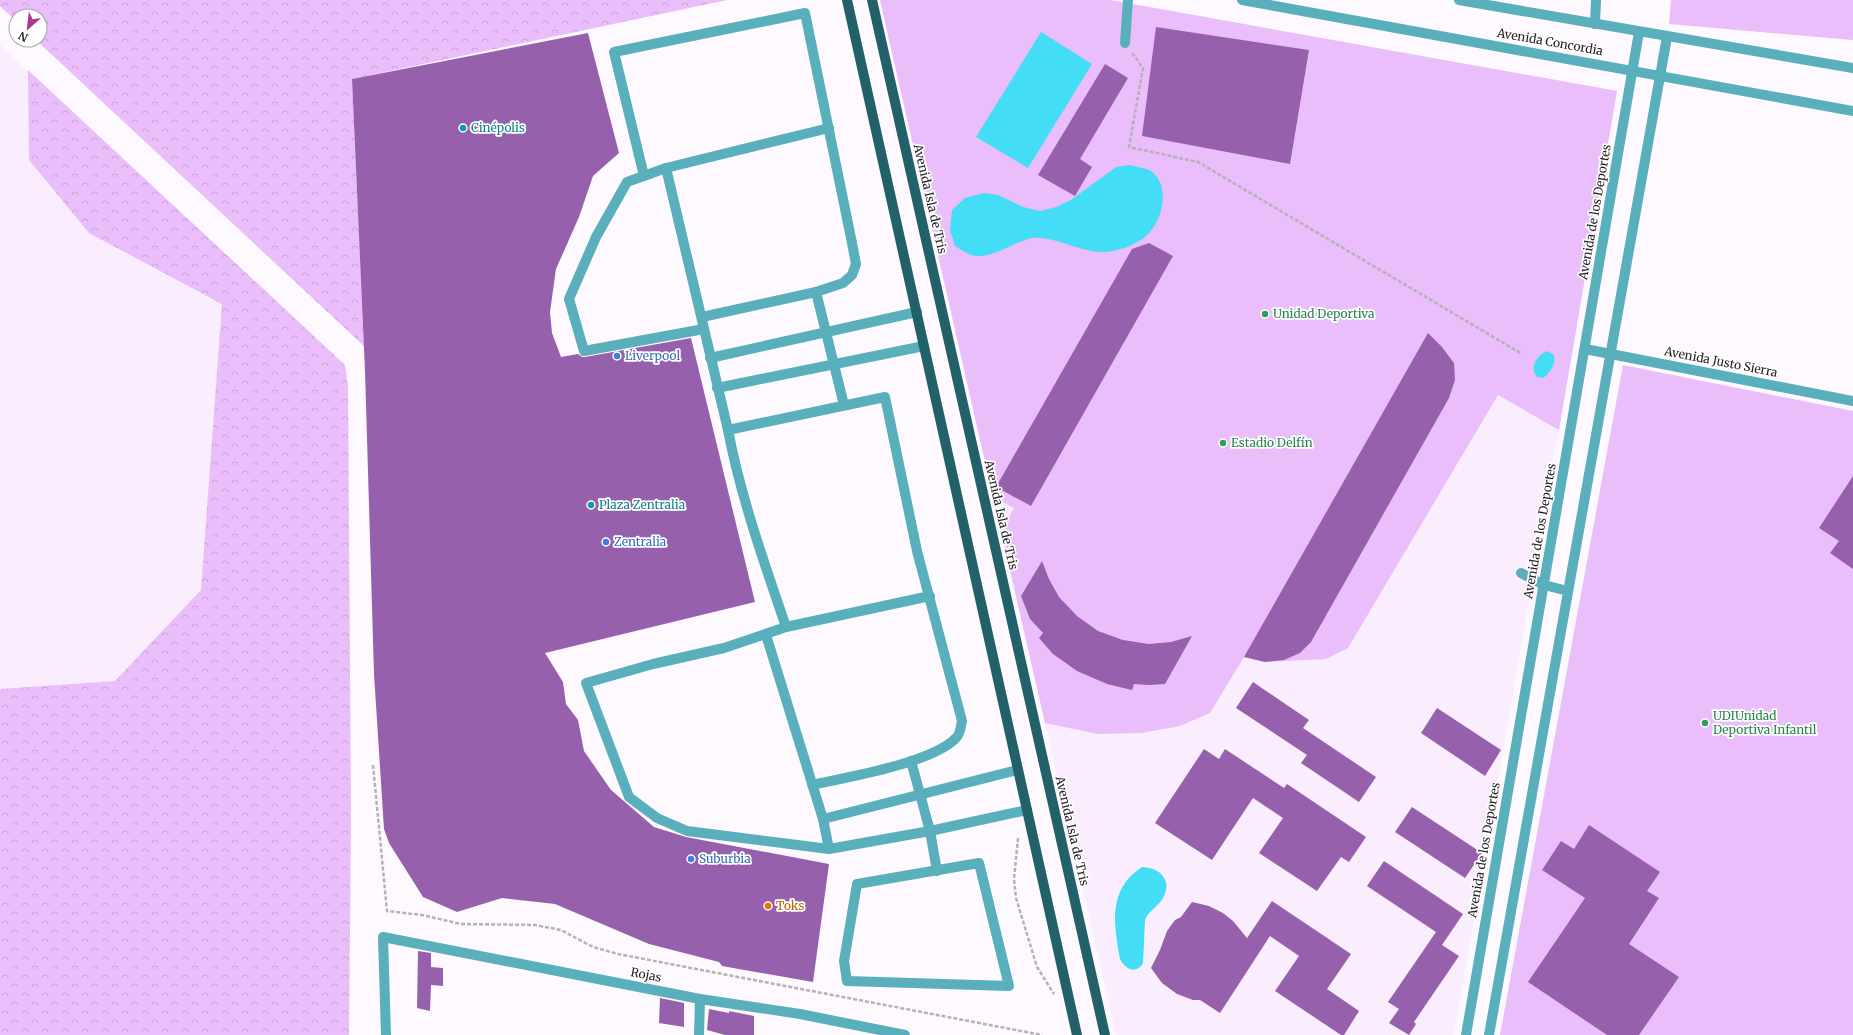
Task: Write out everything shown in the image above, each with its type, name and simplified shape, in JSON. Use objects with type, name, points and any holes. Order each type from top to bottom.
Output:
[{"type":"main road","points":[[847,0],[1076,1035]]},
{"type":"main road","name":"Avenida Isla de Tris","points":[[872,0],[1105,1035]]},
{"type":"street","points":[[1125,43],[1128,0]]},
{"type":"street","name":"Avenida Concordia","points":[[1242,0],[1853,111]]},
{"type":"street","name":"Avenida Concordia","points":[[1459,0],[1507,4],[1639,32],[1853,68]]},
{"type":"street","points":[[1596,0],[1596,24]]},
{"type":"street","points":[[644,176],[614,52],[805,12],[856,264],[852,275],[844,283],[816,292],[702,317]]},
{"type":"street","name":"Avenida de los Deportes","points":[[1466,1035],[1639,32]]},
{"type":"street","points":[[1489,1035],[1667,37]]},
{"type":"street","points":[[704,328],[584,350],[569,299],[596,237],[627,182],[666,168],[829,128]]},
{"type":"street","points":[[666,168],[702,317],[735,467],[745,505],[786,627]]},
{"type":"street","points":[[816,292],[844,405]]},
{"type":"street","points":[[710,358],[916,312]]},
{"type":"street","points":[[717,388],[924,346]]},
{"type":"street","name":"Avenida Justo Sierra","points":[[1585,349],[1853,400]]},
{"type":"street","points":[[728,430],[885,397],[918,551],[962,721],[958,737],[941,749],[911,761],[812,785]]},
{"type":"street","points":[[1521,573],[1544,585],[1568,591]]},
{"type":"street","points":[[930,596],[786,627],[724,648],[652,664],[586,683],[629,797],[657,818],[687,831],[829,849],[930,831],[1027,810]]},
{"type":"street","points":[[766,635],[823,819],[829,849]]},
{"type":"street","points":[[911,761],[930,831],[937,871]]},
{"type":"street","points":[[823,819],[920,793],[1017,770]]},
{"type":"street","points":[[979,863],[1009,986],[847,981],[844,961],[857,884],[937,871],[979,863]]},
{"type":"street","name":"Rojas","points":[[386,1035],[383,937],[700,999],[800,1014],[905,1035]]},
{"type":"street","points":[[699,1035],[700,999]]},
{"type":"path","points":[[1125,43],[1143,68],[1129,147],[1198,162],[1522,354]]},
{"type":"path","points":[[373,765],[387,911],[422,915],[461,924],[535,925],[561,930],[593,947],[618,954],[1042,1035]]},
{"type":"path","points":[[1018,832],[1014,879],[1016,898],[1037,967],[1057,1000]]},
{"type":"shaded area","name":"Unidad Deportiva","points":[[880,0],[1110,0],[1617,91],[1454,1035],[1116,1035]]},
{"type":"shaded area","points":[[0,45],[345,365],[348,387],[351,817],[349,1035],[0,1035]]},
{"type":"green space","points":[[0,0],[727,0],[352,79],[364,346],[45,48],[48,48],[48,8],[8,8],[8,14],[0,6]]},
{"type":"green space","name":"Unidad Deportiva","points":[[880,0],[1110,0],[1617,91],[1559,430],[1498,395],[1348,648],[1326,659],[1265,662],[1244,657],[1210,713],[1180,726],[1141,733],[1098,734],[1045,723],[1001,531],[1014,508],[993,497]]},
{"type":"green space","points":[[1671,0],[1853,0],[1853,40],[1669,24]]},
{"type":"green space","points":[[28,70],[345,365],[348,387],[351,817],[349,1035],[0,1035],[0,689],[115,681],[201,590],[222,304],[89,233],[29,160]]},
{"type":"green space","name":"UDIUnidad Deportiva Infantil","points":[[1623,365],[1853,411],[1853,1035],[1500,1035]]},
{"type":"water","points":[[1041,32],[1092,64],[1028,168],[976,137]]},
{"type":"water","points":[[1130,165],[1151,171],[1157,177],[1163,194],[1157,222],[1152,230],[1143,239],[1135,243],[1117,250],[1103,252],[1082,249],[1041,238],[1032,238],[994,253],[978,256],[971,255],[955,246],[950,230],[952,210],[965,198],[984,193],[998,195],[1023,207],[1040,211],[1056,207],[1071,200],[1116,167]]},
{"type":"water","points":[[1547,351],[1554,355],[1553,365],[1548,374],[1543,378],[1537,377],[1534,370],[1535,362],[1540,355]]},
{"type":"water","points":[[1142,867],[1154,869],[1163,876],[1166,892],[1159,904],[1145,920],[1143,963],[1140,967],[1134,970],[1125,966],[1120,959],[1115,921],[1116,908],[1118,897],[1123,886],[1131,876]]},
{"type":"building","points":[[1156,27],[1309,50],[1290,164],[1142,136]]},
{"type":"building","points":[[588,33],[619,153],[593,176],[579,217],[556,269],[550,312],[552,333],[561,357],[578,354],[585,357],[691,338],[755,602],[545,653],[563,682],[566,704],[578,720],[584,751],[611,790],[654,827],[686,837],[829,864],[813,982],[722,966],[719,962],[649,944],[555,904],[502,898],[457,912],[423,897],[389,843],[384,829],[374,674],[365,371],[352,79]]},
{"type":"building","points":[[1105,64],[1128,78],[1080,159],[1092,167],[1075,196],[1038,175]]},
{"type":"building","points":[[1149,243],[1173,256],[1031,506],[996,487],[1132,249]]},
{"type":"building","points":[[1428,333],[1442,347],[1454,363],[1455,380],[1449,398],[1311,642],[1300,653],[1284,660],[1265,662],[1244,657]]},
{"type":"building","points":[[1853,476],[1853,569],[1830,553],[1839,541],[1819,528]]},
{"type":"building","points":[[1042,561],[1049,579],[1059,597],[1077,616],[1098,631],[1123,640],[1149,644],[1171,642],[1192,636],[1165,684],[1134,684],[1132,690],[1107,684],[1077,671],[1053,654],[1039,638],[1043,633],[1030,619],[1021,596]]},
{"type":"building","points":[[1253,682],[1309,720],[1303,728],[1376,777],[1359,802],[1301,763],[1307,755],[1236,708]]},
{"type":"building","points":[[1437,708],[1501,750],[1485,776],[1421,733]]},
{"type":"building","points":[[1204,749],[1219,759],[1225,749],[1284,788],[1287,784],[1366,837],[1349,862],[1341,857],[1317,891],[1259,853],[1283,818],[1253,798],[1212,860],[1155,823]]},
{"type":"building","points":[[1412,807],[1482,853],[1465,878],[1395,832]]},
{"type":"building","points":[[1589,825],[1660,872],[1647,891],[1659,898],[1629,944],[1679,977],[1639,1035],[1607,1035],[1528,982],[1585,898],[1542,870],[1561,841],[1574,849]]},
{"type":"building","points":[[1384,861],[1463,914],[1442,945],[1459,956],[1414,1022],[1416,1024],[1409,1035],[1389,1023],[1399,1009],[1388,1002],[1436,932],[1367,886]]},
{"type":"building","points":[[1272,901],[1351,954],[1327,989],[1359,1011],[1344,1035],[1341,1035],[1275,991],[1299,956],[1270,936],[1220,1013],[1200,1000],[1193,1000],[1177,994],[1162,983],[1151,968],[1167,931],[1175,920],[1181,917],[1192,902],[1209,906],[1223,913],[1233,921],[1247,938]]},
{"type":"building","points":[[418,951],[431,953],[431,967],[443,968],[443,986],[431,985],[430,1011],[417,1008]]},
{"type":"building","points":[[660,998],[684,1003],[684,1027],[659,1023]]},
{"type":"building","points":[[709,1009],[754,1016],[754,1035],[725,1035],[707,1030]]},
{"type":"place","name":"Cinépolis","points":[[463,128]]},
{"type":"place","name":"Unidad Deportiva","points":[[1265,314]]},
{"type":"place","name":"Liverpool","points":[[617,356]]},
{"type":"place","name":"Estadio Delfín","points":[[1223,443]]},
{"type":"place","name":"Plaza Zentralia","points":[[591,505]]},
{"type":"place","name":"Zentralia","points":[[606,542]]},
{"type":"place","name":"UDIUnidad Deportiva Infantil","points":[[1705,723]]},
{"type":"place","name":"Suburbia","points":[[691,859]]},
{"type":"place","name":"Toks","points":[[768,906]]}]
